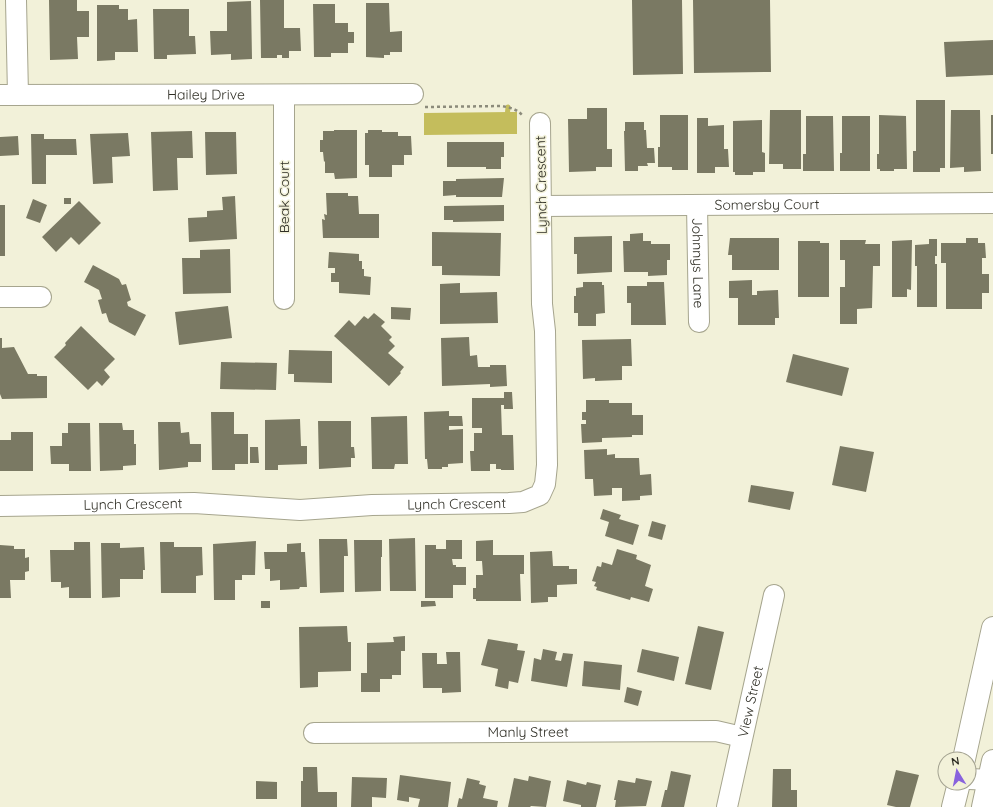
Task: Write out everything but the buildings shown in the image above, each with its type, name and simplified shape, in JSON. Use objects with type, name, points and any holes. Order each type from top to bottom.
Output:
[{"type":"main road","points":[[966,751],[993,628]]},
{"type":"main road","points":[[983,807],[986,775]]},
{"type":"main road","points":[[953,807],[957,791]]},
{"type":"street","points":[[9,95],[16,0]]},
{"type":"street","name":"Hailey Drive","points":[[9,95],[413,94]]},
{"type":"street","name":"Beak Court","points":[[284,95],[284,299]]},
{"type":"street","name":"Lynch Crescent","points":[[0,506],[194,503],[300,510],[372,505],[523,502],[540,495],[545,484],[547,465],[545,332],[542,304],[541,206],[533,122]]},
{"type":"street","name":"Somersby Court","points":[[541,206],[993,203]]},
{"type":"street","name":"Johnnys Lane","points":[[697,205],[699,322]]},
{"type":"street","points":[[0,297],[41,297]]},
{"type":"street","name":"View Street","points":[[727,807],[774,595]]},
{"type":"street","name":"Manly Street","points":[[314,733],[716,731],[742,737]]},
{"type":"path","points":[[413,94],[412,107],[511,107],[518,110],[533,122]]},
{"type":"shaded area","points":[[517,112],[517,134],[424,135],[424,113]]},
{"type":"waterway","points":[[507,118],[508,107]]}]
